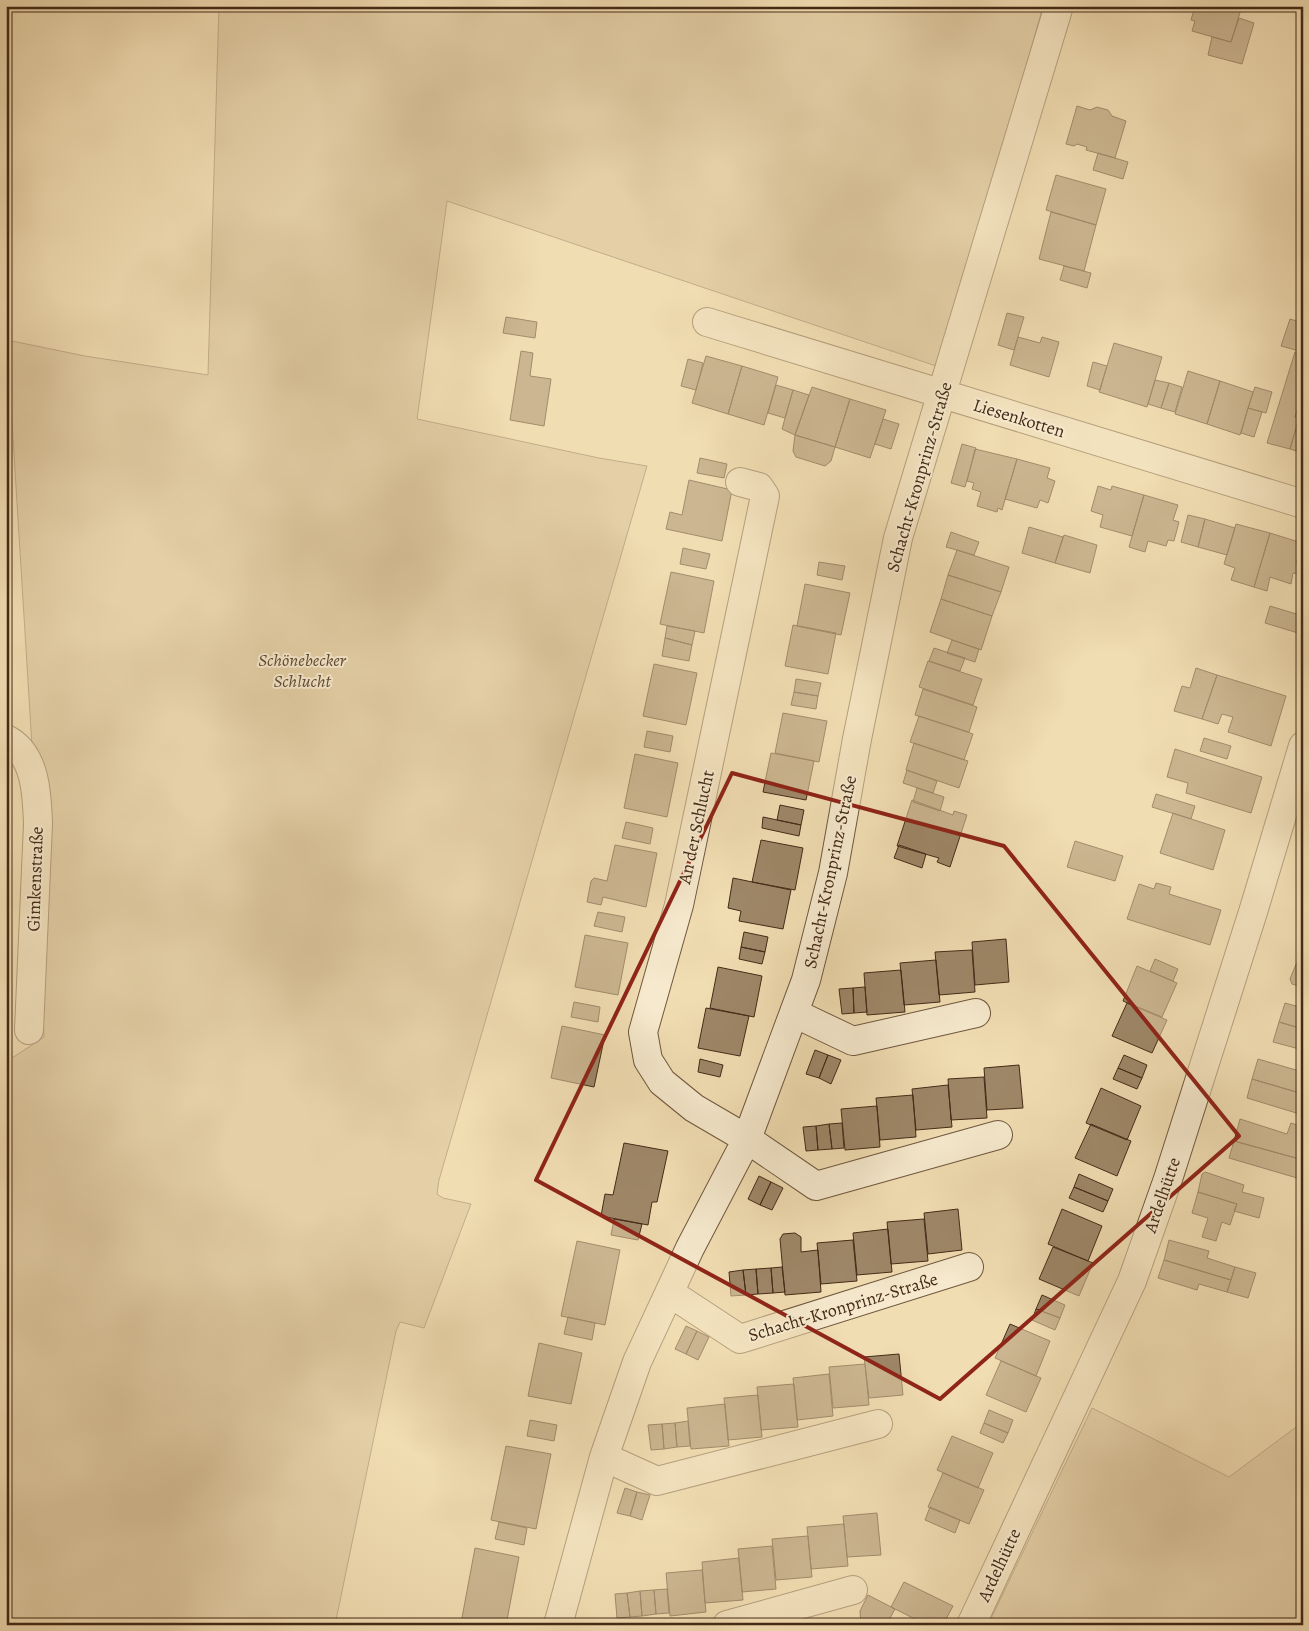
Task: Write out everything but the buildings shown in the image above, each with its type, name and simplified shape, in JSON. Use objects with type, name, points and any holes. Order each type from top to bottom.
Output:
[{"type":"street","name":"Schacht-Kronprinz-Straße","points":[[560,1624],[604,1457],[637,1362],[690,1248],[747,1139],[806,980],[833,873],[857,739],[898,538],[1060,6]]},
{"type":"street","name":"Liesenkotten","points":[[707,322],[1303,504]]},
{"type":"street","name":"An der Schlucht","points":[[740,482],[759,487],[765,496],[763,509],[679,905],[643,1032],[648,1060],[662,1082],[694,1108],[747,1139]]},
{"type":"street","name":"Gimkenstraße","points":[[6,739],[15,744],[28,761],[37,791],[38,824],[29,1030]]},
{"type":"street","name":"Ardelhütte","points":[[971,1625],[1132,1281],[1176,1152],[1250,921],[1303,746]]},
{"type":"street","points":[[794,1013],[854,1041],[976,1013]]},
{"type":"street","points":[[747,1139],[816,1186],[998,1135]]},
{"type":"street","name":"Schacht-Kronprinz-Straße","points":[[670,1293],[740,1339],[969,1267]]},
{"type":"street","points":[[604,1457],[657,1481],[878,1424]]},
{"type":"street","points":[[727,1625],[853,1590]]},
{"type":"highlighted area","points":[[732,773],[1004,846],[1239,1136],[940,1399],[536,1180]]},
{"type":"green space","name":"Schönebecker Schlucht","points":[[219,6],[1043,6],[942,368],[447,201],[417,419],[599,458],[647,466],[439,1180],[437,1194],[443,1198],[471,1204],[424,1328],[400,1322],[396,1331],[335,1625],[6,1625],[6,1062],[44,1037],[32,746],[7,340],[85,356],[208,375]]},
{"type":"green space","points":[[1092,1408],[1229,1477],[1303,1422],[1303,1625],[988,1625]]}]
